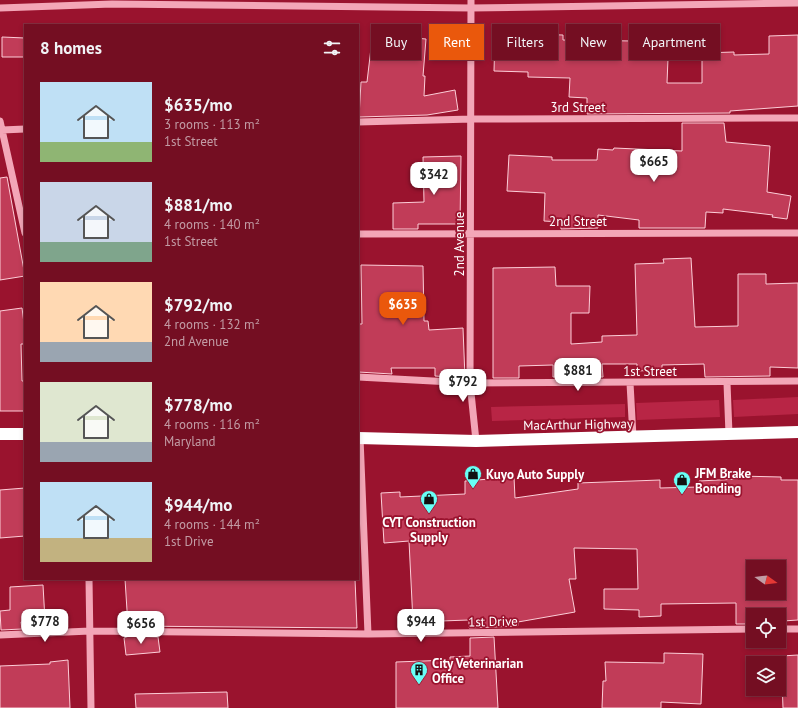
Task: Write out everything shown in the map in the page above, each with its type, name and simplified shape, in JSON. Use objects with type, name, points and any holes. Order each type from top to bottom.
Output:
[{"type":"highway","name":"MacArthur Highway","points":[[359,438],[476,441],[798,432]]},
{"type":"highway","points":[[0,434],[24,434]]},
{"type":"street","name":"2nd Avenue","points":[[471,0],[472,119],[470,383],[476,441]]},
{"type":"street","points":[[0,8],[112,4],[471,8],[798,2]]},
{"type":"street","name":"3rd Street","points":[[359,122],[472,119],[798,118]]},
{"type":"street","points":[[0,120],[24,229]]},
{"type":"street","points":[[2,130],[24,129]]},
{"type":"street","name":"2nd Street","points":[[359,234],[798,233]]},
{"type":"street","name":"1st Street","points":[[359,377],[470,383],[727,383],[798,381]]},
{"type":"street","points":[[630,383],[633,436]]},
{"type":"street","points":[[727,383],[729,434]]},
{"type":"street","points":[[359,438],[368,634]]},
{"type":"street","points":[[89,580],[92,708]]},
{"type":"street","points":[[786,629],[798,629]]},
{"type":"street","name":"1st Drive","points":[[0,635],[90,631],[368,634],[746,630]]},
{"type":"shaded area","points":[[798,397],[798,414],[734,417],[733,400]]},
{"type":"shaded area","points":[[719,400],[720,417],[637,420],[636,403]]},
{"type":"shaded area","points":[[625,404],[625,417],[492,421],[491,407]]},
{"type":"building","points":[[558,35],[563,35],[563,40],[566,40],[566,60],[621,60],[621,41],[629,41],[629,60],[668,60],[667,83],[702,83],[702,60],[720,60],[720,52],[734,52],[734,55],[769,54],[769,36],[798,35],[798,106],[730,111],[730,113],[587,114],[587,98],[569,97],[570,78],[528,77],[528,72],[494,71],[494,60],[558,60]]},
{"type":"building","points":[[2,37],[24,38],[24,57],[2,57]]},
{"type":"building","points":[[421,39],[426,39],[423,76],[425,76],[424,96],[455,90],[458,110],[427,115],[359,117],[361,82],[367,82],[371,48],[371,60],[421,60]]},
{"type":"building","points":[[682,123],[724,123],[726,142],[770,146],[767,192],[791,196],[787,219],[772,217],[773,215],[723,209],[723,213],[706,212],[705,228],[639,228],[639,220],[598,215],[598,228],[561,229],[561,222],[544,221],[545,193],[507,191],[509,155],[552,157],[552,160],[597,160],[598,149],[613,150],[614,148],[682,151]]},
{"type":"building","points":[[461,156],[460,224],[418,224],[418,229],[393,229],[393,203],[424,202],[423,157]]},
{"type":"building","points":[[7,177],[24,276],[0,280],[0,178]]},
{"type":"building","points":[[691,258],[695,327],[738,326],[738,274],[766,274],[766,284],[798,283],[798,368],[770,367],[770,376],[705,377],[704,364],[662,365],[662,370],[637,371],[637,364],[602,364],[603,377],[553,377],[553,365],[519,366],[519,378],[493,378],[493,268],[555,267],[556,286],[590,286],[589,313],[571,313],[571,344],[602,342],[602,336],[637,335],[635,264],[664,263],[663,259]]},
{"type":"building","points":[[361,265],[423,266],[424,321],[428,321],[429,330],[463,328],[465,378],[435,376],[435,368],[391,368],[392,374],[359,372],[359,324],[362,324]]},
{"type":"building","points":[[22,308],[24,323],[24,344],[21,344],[22,381],[24,381],[24,411],[0,411],[0,311]]},
{"type":"building","points":[[738,476],[781,477],[781,480],[798,480],[798,620],[786,621],[786,608],[746,608],[746,624],[736,624],[736,603],[661,604],[661,616],[639,617],[639,610],[604,609],[604,589],[638,589],[637,549],[574,548],[576,579],[569,579],[575,612],[518,622],[518,626],[469,628],[469,620],[413,622],[409,541],[384,543],[381,493],[400,492],[400,497],[465,494],[465,481],[514,477],[515,498],[578,489],[578,483],[660,480],[660,488],[699,487],[699,481],[738,479]]},
{"type":"building","points":[[24,488],[24,536],[0,538],[0,490]]},
{"type":"building","points":[[125,580],[355,580],[357,628],[128,626]]},
{"type":"building","points":[[43,585],[45,620],[21,622],[22,629],[1,630],[0,611],[10,610],[10,587]]},
{"type":"building","points":[[129,636],[158,637],[160,652],[126,655],[124,638]]},
{"type":"building","points":[[494,637],[498,708],[396,708],[396,662],[450,660],[450,657],[470,656],[470,638]]},
{"type":"building","points":[[664,653],[703,654],[701,704],[661,702],[661,708],[602,708],[603,681],[606,681],[605,662],[664,663]]},
{"type":"building","points":[[798,655],[798,708],[783,708],[783,696],[786,696],[786,656],[781,656]]},
{"type":"building","points":[[68,660],[70,708],[0,708],[0,666],[50,664],[50,662]]},
{"type":"building","points":[[227,692],[228,708],[136,708],[135,694]]},
{"type":"place","name":"Kuyo Auto Supply","points":[[473,489]]},
{"type":"place","name":"JFM Brake Bonding","points":[[682,495]]},
{"type":"place","name":"CYT Construction Supply","points":[[429,514]]},
{"type":"place","name":"City Veterinarian Office","points":[[419,685]]}]
